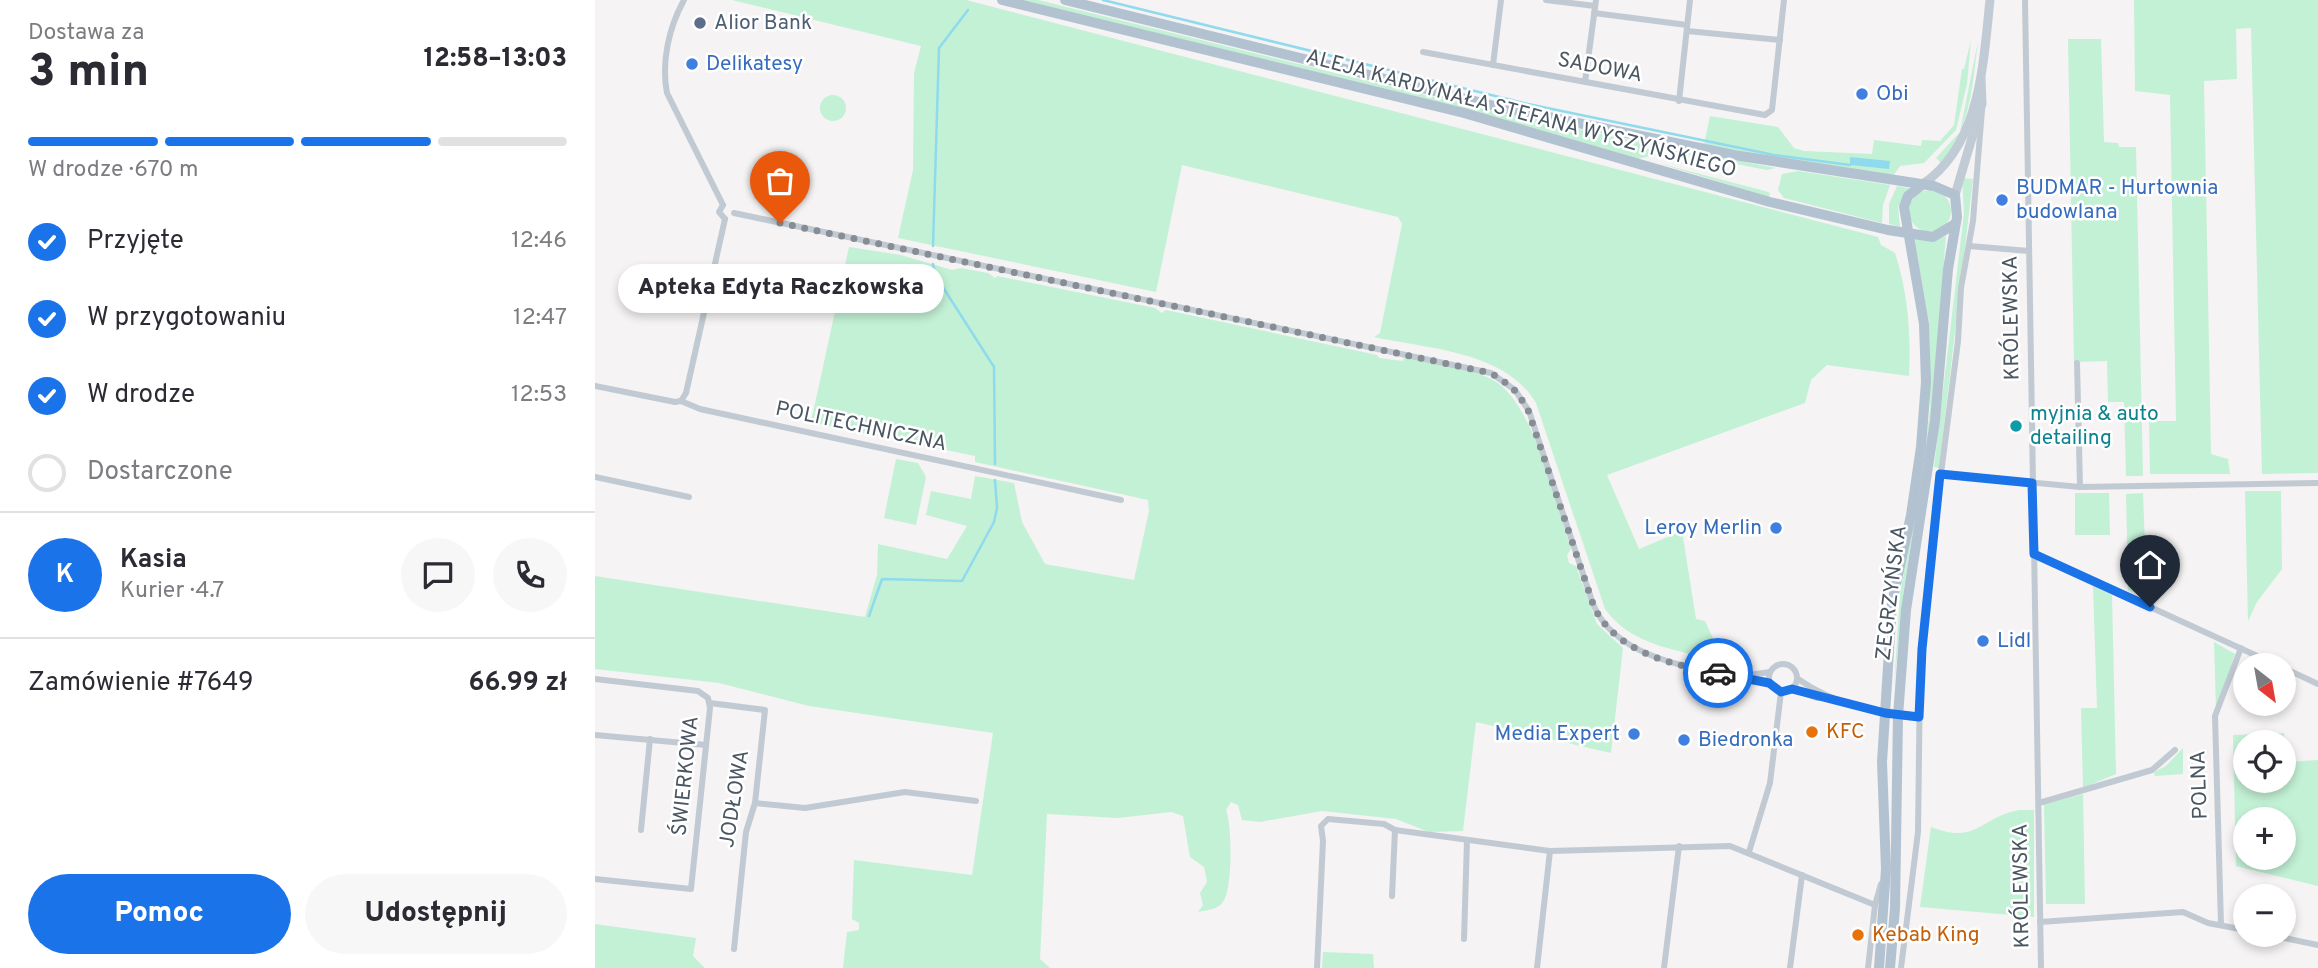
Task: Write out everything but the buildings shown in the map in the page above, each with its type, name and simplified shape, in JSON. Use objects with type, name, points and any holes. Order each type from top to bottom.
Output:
[{"type":"main road","name":"ALEJA KARDYNAŁA STEFANA WYSZYŃSKIEGO","points":[[1002,0],[1464,113],[1770,202],[1907,234]]},
{"type":"main road","name":"ALEJA KARDYNAŁA STEFANA WYSZYŃSKIEGO","points":[[1065,0],[1520,111],[1734,155],[1923,184]]},
{"type":"main road","points":[[1981,77],[1959,148],[1939,173],[1908,196],[1903,207],[1907,234],[1933,237],[1955,224],[1955,195],[1982,104],[1981,77],[1990,0]]},
{"type":"main road","points":[[1923,184],[1941,187],[1955,195]]},
{"type":"main road","name":"ZEGRZYŃSKA","points":[[1889,968],[1895,908],[1898,716],[1906,610],[1935,421],[1948,268],[1955,224]]},
{"type":"main road","name":"ZEGRZYŃSKA","points":[[1879,968],[1886,869],[1882,762],[1892,603],[1911,515],[1921,447],[1926,382],[1924,324],[1907,234]]},
{"type":"street","points":[[684,0],[667,47],[665,83],[679,120],[723,205]]},
{"type":"street","points":[[1493,65],[1501,0]]},
{"type":"street","points":[[1546,0],[1595,6],[1687,28],[1780,40],[1784,0]]},
{"type":"street","points":[[1679,101],[1690,0]]},
{"type":"street","name":"KRÓLEWSKA","points":[[2025,0],[2041,968]]},
{"type":"street","points":[[1585,82],[1595,6]]},
{"type":"street","name":"SADOWA","points":[[1423,52],[1679,101],[1770,114],[1780,40]]},
{"type":"street","points":[[1901,968],[1917,832],[1922,649],[1940,474],[1958,341],[1961,288],[1969,246],[1983,125],[1982,104]]},
{"type":"street","points":[[723,205],[731,205],[734,213]]},
{"type":"street","points":[[723,205],[719,212],[725,219]]},
{"type":"street","points":[[681,401],[686,393],[725,219],[734,213],[1491,373],[1512,387],[1527,407],[1593,604],[1605,625],[1620,640],[1653,655],[1713,672],[1769,683],[1781,692]]},
{"type":"street","points":[[1969,246],[2028,251]]},
{"type":"street","points":[[2077,363],[2080,487]]},
{"type":"street","name":"POLITECHNICZNA","points":[[595,386],[681,401],[707,411],[852,444],[1121,500]]},
{"type":"street","points":[[1940,474],[2080,487],[2318,483]]},
{"type":"street","points":[[595,477],[689,497]]},
{"type":"street","points":[[2034,554],[2252,653]]},
{"type":"street","name":"POLNA","points":[[2221,925],[2215,716],[2241,648]]},
{"type":"street","points":[[1742,676],[1770,672],[1777,665],[1788,664],[1796,671],[1798,679],[1792,689]]},
{"type":"street","points":[[1769,683],[1770,672]]},
{"type":"street","points":[[2296,674],[2318,684]]},
{"type":"street","name":"ŚWIERKOWA","points":[[595,679],[698,691],[710,703],[691,889],[595,879]]},
{"type":"street","points":[[1798,679],[1831,697],[1898,716],[1919,717]]},
{"type":"street","points":[[1781,692],[1792,689],[1818,698],[1831,697]]},
{"type":"street","points":[[1749,852],[1770,783],[1781,692]]},
{"type":"street","name":"JODŁOWA","points":[[710,703],[765,710],[755,803],[746,832],[734,949]]},
{"type":"street","points":[[595,734],[706,745]]},
{"type":"street","points":[[641,830],[650,740]]},
{"type":"street","name":"KRÓLEWSKA","points":[[2039,803],[2152,771],[2175,750]]},
{"type":"street","points":[[755,803],[805,808],[905,792],[976,801]]},
{"type":"street","points":[[1317,968],[1323,841],[1321,826],[1328,819],[1384,824],[1395,831],[1550,851],[1730,846],[1875,905]]},
{"type":"street","points":[[1392,896],[1395,831]]},
{"type":"street","points":[[1464,939],[1467,840]]},
{"type":"street","points":[[1664,968],[1679,846]]},
{"type":"street","points":[[1537,968],[1550,851]]},
{"type":"street","points":[[1868,968],[1875,905],[1886,869]]},
{"type":"street","points":[[1790,968],[1802,875]]},
{"type":"street","points":[[2041,922],[2183,912],[2233,928]]},
{"type":"street","points":[[2296,940],[2318,945]]},
{"type":"green space","points":[[732,0],[966,0],[1878,237],[1881,245],[1895,253],[1903,283],[1909,329],[1909,376],[1827,365],[1811,380],[1805,403],[1607,475],[1639,549],[1682,531],[1696,619],[1705,621],[1715,643],[1712,660],[1653,644],[1627,630],[1605,609],[1536,403],[1522,386],[1505,372],[1486,362],[1441,349],[1374,337],[1380,333],[1402,224],[1398,217],[1182,165],[1156,292],[898,238],[913,170],[914,73],[921,46]]},
{"type":"green space","points":[[1013,0],[1038,0],[1462,104],[1639,142],[1653,153],[1651,156],[1637,159]]},
{"type":"green space","points":[[2134,0],[2318,0],[2318,473],[2262,474],[2251,28],[2236,29],[2237,79],[2204,81],[2211,454],[2228,459],[2230,474],[2150,474],[2149,421],[2176,421],[2170,95],[2135,91]]},
{"type":"green space","points":[[2068,39],[2101,39],[2104,142],[2118,143],[2119,147],[2136,147],[2143,476],[2126,476],[2124,402],[2108,402],[2107,361],[2074,362]]},
{"type":"green space","points":[[1971,40],[1967,84],[1956,130],[1924,163],[1900,166],[1893,176],[1704,145],[1710,116],[1778,127],[1794,148],[1804,151],[1872,154],[1874,140],[1921,146],[1922,140],[1940,141],[1954,125],[1962,69]]},
{"type":"green space","points":[[1978,41],[1965,120],[1959,135],[1952,149],[1942,164],[1936,158],[1960,132]]},
{"type":"green space","points":[[833,95],[842,99],[846,108],[842,117],[833,121],[824,117],[820,108],[824,99]]},
{"type":"green space","points":[[1663,146],[1776,168],[1767,170],[1670,151]]},
{"type":"green space","points":[[1658,163],[1765,191],[1770,193],[1769,197]]},
{"type":"green space","points":[[1798,171],[1890,185],[1883,205],[1882,223],[1784,198],[1778,190],[1782,174]]},
{"type":"green space","points":[[1962,178],[1973,179],[1939,468],[1934,467],[1964,213]]},
{"type":"green space","points":[[1897,186],[1909,188],[1898,207],[1900,227],[1889,224],[1889,204]]},
{"type":"green space","points":[[1930,190],[1945,196],[1951,211],[1945,226],[1930,232],[1915,226],[1909,211],[1915,196]]},
{"type":"green space","points":[[1946,236],[1930,426],[1922,475],[1930,409],[1929,323],[1914,238],[1938,239]]},
{"type":"green space","points":[[849,247],[901,255],[952,270],[961,268],[988,273],[995,278],[997,276],[1155,308],[1162,313],[1166,310],[1377,355],[1379,358],[1403,361],[1404,357],[1450,366],[1493,380],[1508,392],[1532,432],[1551,482],[1571,549],[1567,555],[1569,563],[1576,566],[1597,624],[1623,648],[1611,753],[1476,722],[1463,831],[1429,832],[1396,819],[1322,811],[1260,822],[1242,820],[1238,805],[1231,802],[1226,810],[1231,856],[1226,895],[1218,907],[1198,912],[1203,905],[1200,893],[1207,882],[1204,867],[1190,857],[1183,816],[1171,812],[1118,818],[1047,814],[1040,959],[1050,968],[843,968],[847,932],[859,930],[859,923],[852,919],[854,860],[972,875],[993,733],[809,706],[719,683],[595,669],[595,576],[865,617],[877,575],[878,544],[947,559],[967,526],[926,515],[931,491],[971,499],[975,476],[1014,483],[1022,522],[1045,564],[1134,580],[1149,511],[1148,500],[975,462],[975,456],[811,422]]},
{"type":"green space","points":[[896,459],[918,463],[926,477],[916,525],[884,518]]},
{"type":"green space","points":[[1922,477],[1904,588],[1894,687],[1900,594]]},
{"type":"green space","points":[[2245,491],[2281,491],[2282,569],[2257,602],[2248,621]]},
{"type":"green space","points":[[2075,493],[2109,493],[2110,535],[2075,535]]},
{"type":"green space","points":[[2143,493],[2147,597],[2128,590],[2126,494]]},
{"type":"green space","points":[[2093,586],[2112,595],[2116,774],[2083,788],[2081,708],[2097,708]]},
{"type":"green space","points":[[2214,642],[2233,653],[2216,709]]},
{"type":"green space","points":[[2183,748],[2183,774],[2155,776],[2154,772],[2166,766]]},
{"type":"green space","points":[[2318,760],[2318,886],[2252,870],[2296,870],[2296,807],[2235,807],[2234,793],[2296,793],[2296,761]]},
{"type":"green space","points":[[2083,794],[2085,904],[2046,904],[2044,804]]},
{"type":"green space","points":[[2019,810],[2034,810],[2034,917],[1920,907],[1931,827],[1947,832],[1969,832]]},
{"type":"green space","points":[[595,924],[696,938],[693,956],[705,968],[595,968]]},
{"type":"green space","points":[[1323,952],[1373,954],[1374,968],[1322,968]]},
{"type":"water","points":[[1850,157],[1890,161],[1889,169],[1850,165]]},
{"type":"waterway","points":[[1103,0],[1528,104],[1774,155],[1850,165]]},
{"type":"waterway","points":[[933,246],[939,48],[968,10]]},
{"type":"waterway","points":[[933,264],[934,269]]},
{"type":"waterway","points":[[937,278],[994,367],[995,464]]},
{"type":"waterway","points":[[869,616],[882,579],[962,581],[994,522],[997,508],[995,480]]},
{"type":"way so far","points":[[780,223],[1491,373],[1512,387],[1527,407],[1593,604],[1605,625],[1616,637],[1630,646],[1718,673]]},
{"type":"place","name":"Alior Bank","points":[[700,23]]},
{"type":"place","name":"Delikatesy","points":[[692,64]]},
{"type":"place","name":"Obi","points":[[1862,94]]},
{"type":"place","name":"BUDMAR - Hurtownia budowlana","points":[[2002,200]]},
{"type":"place","name":"Apteka Edyta Raczkowska","points":[[780,223]]},
{"type":"place","name":"myjnia & auto detailing","points":[[2016,426]]},
{"type":"place","name":"Leroy Merlin","points":[[1776,528]]},
{"type":"place","name":"Lidl","points":[[1983,641]]},
{"type":"place","name":"KFC","points":[[1812,732]]},
{"type":"place","name":"Media Expert","points":[[1634,734]]},
{"type":"place","name":"Biedronka","points":[[1684,740]]},
{"type":"place","name":"Kebab King","points":[[1858,935]]},
{"type":"route","points":[[1718,673],[1764,681],[1781,692],[1792,689],[1818,698],[1831,697],[1898,716],[1919,717],[1929,567],[1940,474],[2032,483],[2034,554],[2150,607]]}]
